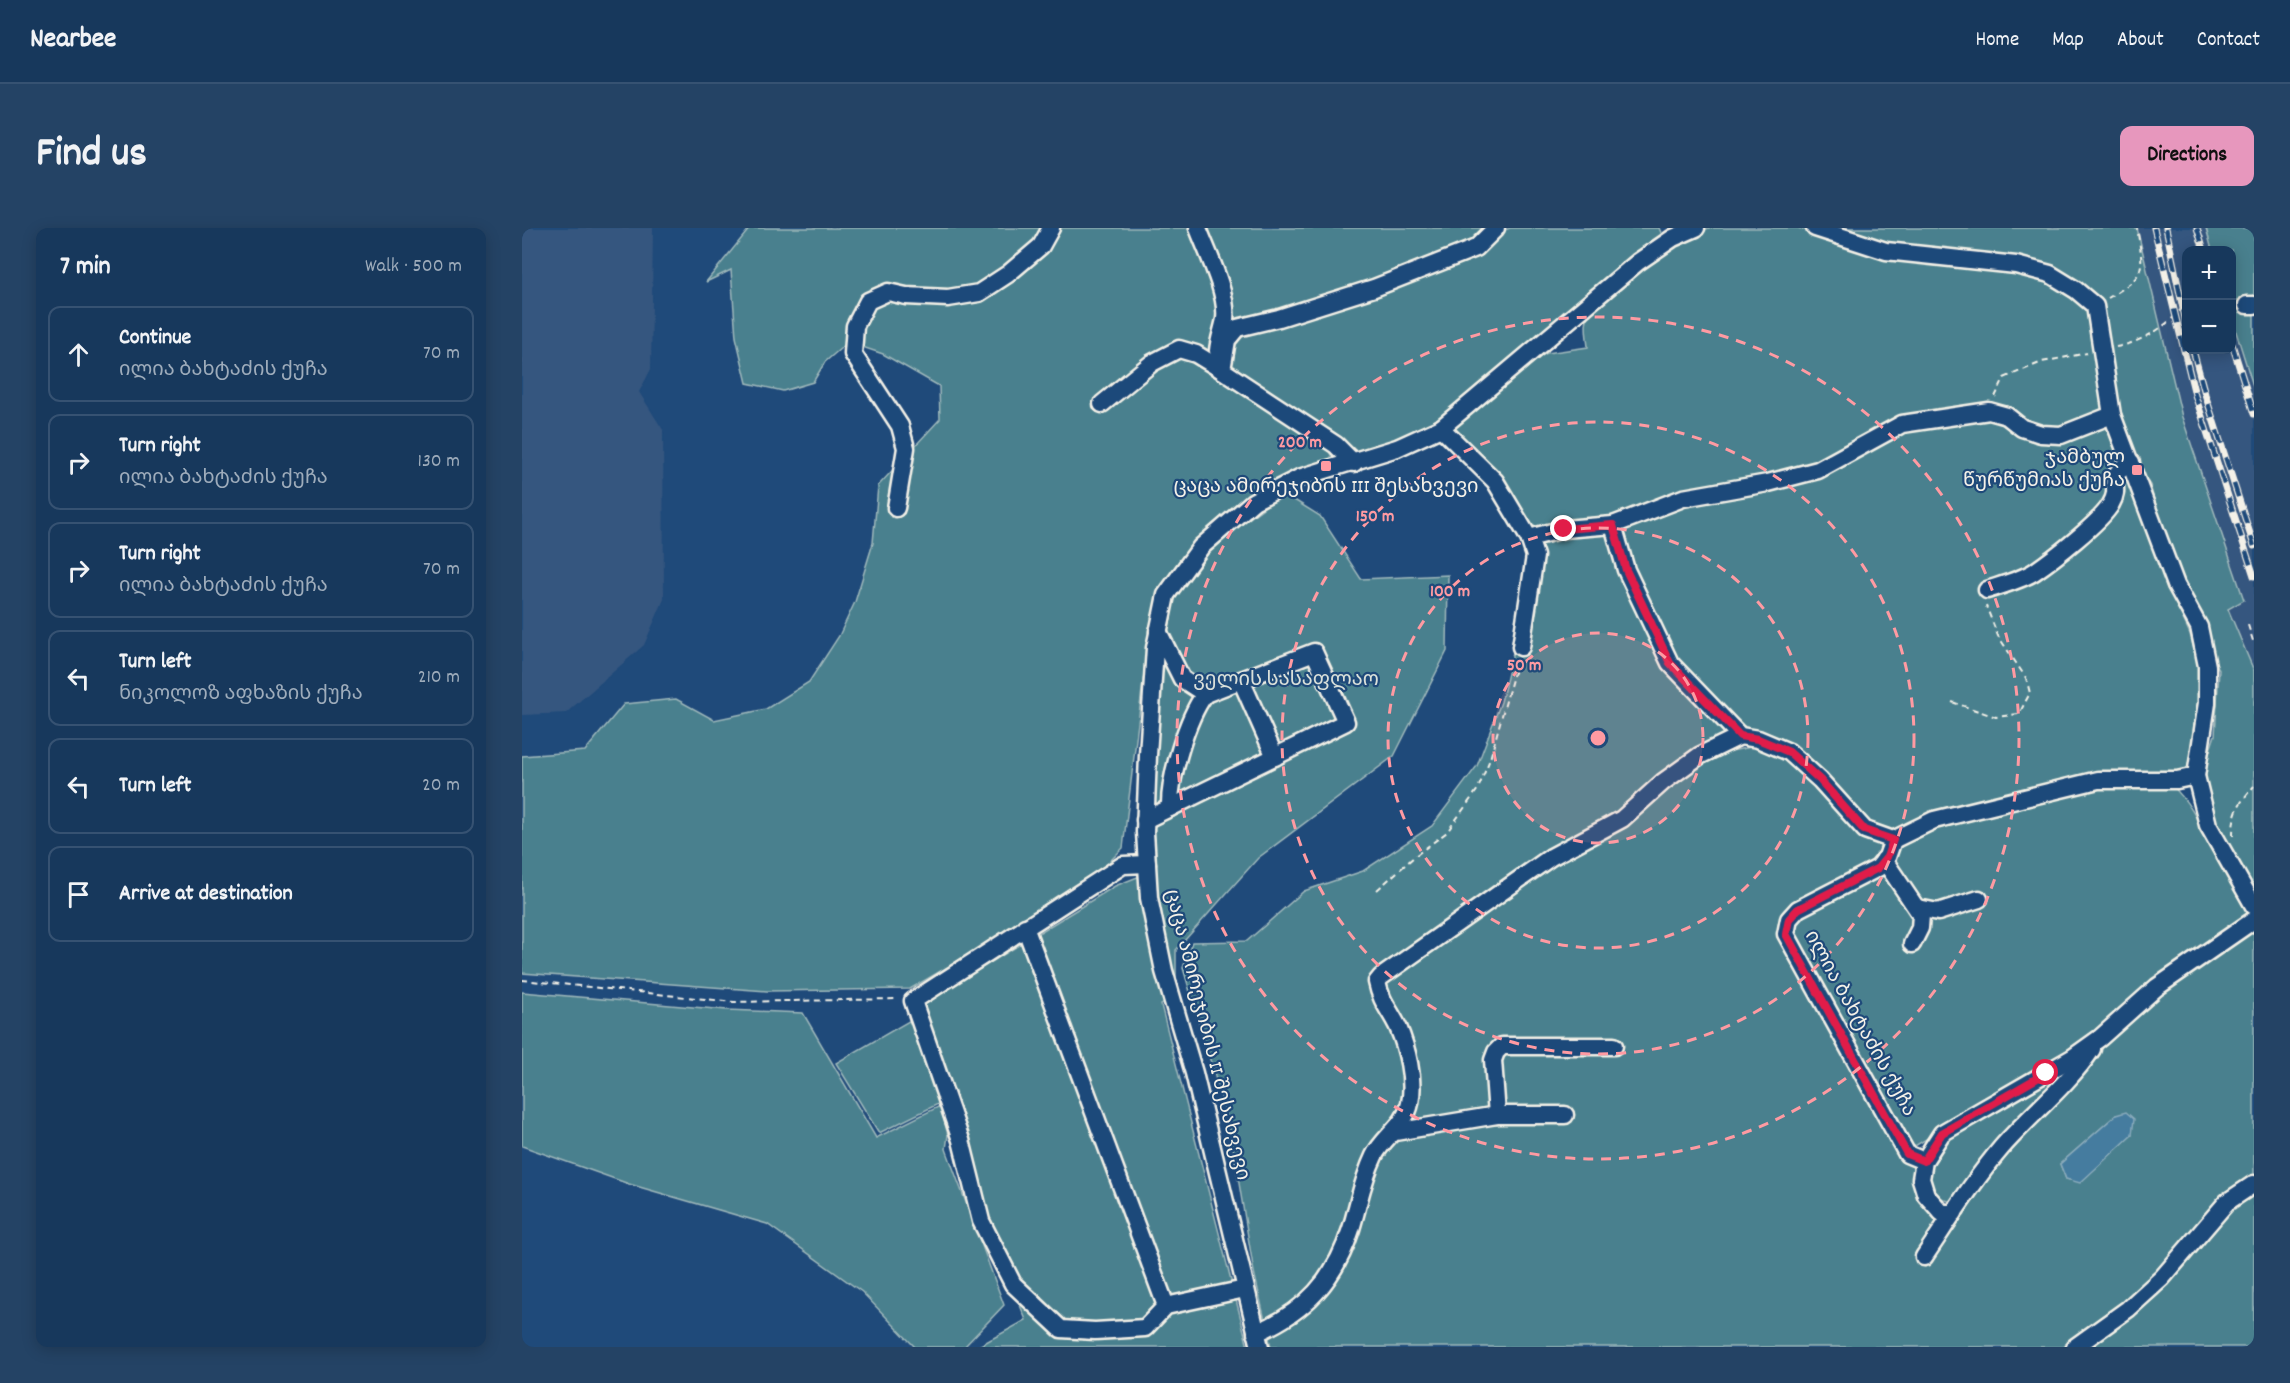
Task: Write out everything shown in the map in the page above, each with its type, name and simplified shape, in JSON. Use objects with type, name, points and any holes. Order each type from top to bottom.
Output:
[{"type":"street","points":[[896,508],[906,448],[900,426],[853,354],[855,326],[868,300],[888,292],[906,296],[948,298],[980,293],[1008,274],[1041,246],[1052,228]]},
{"type":"street","points":[[1198,228],[1222,294],[1225,318],[1219,337],[1218,357],[1222,370]]},
{"type":"street","name":"ცაცა ამირეჯიბის II შესახვევი","points":[[1258,1340],[1194,1073],[1164,971],[1149,898],[1145,820],[1155,648],[1166,595],[1181,573],[1222,526],[1254,501],[1299,478],[1354,463],[1420,440],[1441,428],[1671,233],[1696,228]]},
{"type":"street","points":[[1815,228],[1886,251],[2016,265],[2050,274],[2076,290],[2095,306],[2112,415],[2176,585],[2199,627],[2207,666],[2207,704],[2196,776],[2208,825],[2222,854],[2254,906]]},
{"type":"street","points":[[1222,370],[1227,340],[1238,328],[1279,318],[1374,288],[1476,248],[1493,229]]},
{"type":"street","points":[[1102,404],[1152,363],[1179,349],[1196,354],[1222,370],[1336,445],[1354,463]]},
{"type":"street","points":[[1528,538],[1564,529],[1613,525],[1683,498],[1767,483],[1818,470],[1902,424],[1989,411],[2007,416],[2022,428],[2061,435],[2112,415]]},
{"type":"street","points":[[1441,428],[1495,481],[1528,538],[1535,556],[1521,647]]},
{"type":"street","points":[[1987,590],[2033,573],[2101,517],[2113,503],[2114,478],[2118,470],[2131,462]]},
{"type":"street","points":[[1613,525],[1626,570],[1670,663],[1740,736]]},
{"type":"street","points":[[1158,631],[1182,679],[1204,694]]},
{"type":"street","points":[[1145,820],[1170,808],[1275,757],[1346,722],[1314,652],[1204,694],[1195,707],[1169,792],[1170,808]]},
{"type":"street","points":[[1241,680],[1275,757]]},
{"type":"street","points":[[1258,1340],[1313,1297],[1338,1265],[1351,1228],[1362,1181],[1376,1151],[1395,1132],[1410,1104],[1407,1052],[1397,1026],[1380,999],[1377,982],[1551,857],[1622,819],[1663,782],[1699,756],[1740,736],[1758,739],[1789,752],[1820,780],[1864,830],[1893,840],[1934,820],[2098,780],[2176,780],[2196,776]]},
{"type":"street","name":"ილია ბახტაძის ქუჩა","points":[[1893,840],[1878,868],[1854,883],[1798,909],[1789,919],[1786,934],[1907,1154],[1924,1161]]},
{"type":"street","points":[[1884,860],[1921,915],[1920,928],[1912,944]]},
{"type":"street","points":[[1147,864],[1123,865],[912,1001],[961,1140],[981,1221],[1013,1284],[1061,1329],[1095,1331],[1145,1328],[1166,1306],[1245,1289]]},
{"type":"street","points":[[1918,908],[1938,912],[1979,899]]},
{"type":"street","points":[[1954,1213],[1942,1213],[1926,1195],[1921,1179],[1924,1161],[1942,1133],[2063,1063],[2100,1038],[2157,987],[2254,920]]},
{"type":"street","points":[[1025,927],[1166,1306]]},
{"type":"street","points":[[1924,1257],[2002,1147],[2080,1066],[2100,1038]]},
{"type":"street","points":[[1497,1115],[1493,1060],[1496,1052],[1502,1046],[1614,1046]]},
{"type":"street","points":[[1395,1132],[1497,1115],[1565,1114]]},
{"type":"street","points":[[2075,1347],[2128,1309],[2162,1278],[2227,1202],[2254,1184]]},
{"type":"path","points":[[2095,306],[2127,286],[2141,273],[2142,261],[2137,228]]},
{"type":"path","points":[[1989,411],[2004,378],[2042,362],[2130,345],[2155,333],[2182,308]]},
{"type":"path","points":[[1952,702],[1996,717],[2019,714],[2030,693],[2026,678],[1998,636],[1983,600],[1987,590]]},
{"type":"path","points":[[2248,625],[2254,644]]},
{"type":"path","points":[[1377,890],[1414,856],[1447,832],[1478,789],[1490,759],[1521,647]]},
{"type":"path","points":[[2232,841],[2232,818],[2239,804],[2254,786]]},
{"type":"path","points":[[522,980],[734,1002],[883,997],[912,1001]]},
{"type":"shaded area","points":[[522,228],[653,228],[651,369],[639,392],[663,430],[664,599],[644,645],[566,713],[522,715]]},
{"type":"shaded area","points":[[2137,228],[2206,228],[2211,246],[2182,246],[2182,354],[2236,354],[2236,332],[2254,389],[2254,671],[2228,609],[2244,600],[2182,417]]},
{"type":"shaded area","points":[[2126,1112],[2134,1119],[2132,1135],[2080,1183],[2066,1179],[2060,1164],[2116,1115]]},
{"type":"green space","points":[[750,228],[1488,228],[1474,245],[1363,288],[1239,322],[1220,363],[1194,348],[1167,360],[1182,356],[1193,360],[1326,443],[1332,458],[1270,486],[1162,590],[1154,611],[1144,673],[1123,848],[1102,869],[1060,901],[910,989],[767,991],[522,973],[522,756],[585,751],[624,704],[676,699],[714,720],[766,709],[809,682],[839,636],[855,602],[873,543],[878,486],[940,419],[939,386],[883,354],[848,342],[825,362],[813,382],[783,391],[747,383],[736,337],[731,270],[706,282]]},
{"type":"green space","points":[[1510,228],[1659,228],[1662,235],[1661,239],[1427,431],[1357,456],[1233,373],[1228,363],[1233,338]]},
{"type":"green space","points":[[1709,228],[1797,228],[1831,241],[1973,263],[2012,271],[2046,282],[2074,298],[2092,319],[2105,413],[2053,431],[2030,428],[2012,414],[1901,419],[1825,462],[1612,519],[1540,530],[1529,526],[1453,429],[1457,420],[1525,364],[1547,353],[1588,347],[1587,319],[1599,302],[1647,265],[1683,241]]},
{"type":"green space","points":[[1831,228],[2137,228],[2182,417],[2244,600],[2228,609],[2254,671],[2254,893],[2217,830],[2203,771],[2215,735],[2219,670],[2166,542],[2150,485],[2136,467],[2117,402],[2103,312],[2073,280],[1918,251]]},
{"type":"green space","points":[[2206,228],[2254,228],[2254,389],[2236,332],[2236,246],[2211,246]]},
{"type":"green space","points":[[1993,419],[2021,437],[2039,443],[2064,439],[2108,424],[2175,601],[2190,634],[2197,660],[2200,686],[2190,773],[2098,774],[1924,815],[1889,833],[1873,826],[1783,741],[1741,725],[1676,663],[1634,573],[1621,527],[1682,505],[1828,472],[1902,431]]},
{"type":"green space","name":"ველის სასაფლაო","points":[[1283,493],[1320,516],[1361,579],[1448,575],[1447,651],[1394,756],[1258,858],[1176,950],[1176,1000],[1161,1005],[1248,1347],[977,1347],[1026,1320],[986,1221],[952,1097],[879,1133],[836,1063],[923,1013],[918,1000],[980,969],[1115,886],[1155,870],[1150,803],[1167,611],[1190,574],[1218,542]]},
{"type":"green space","points":[[1604,532],[1610,539],[1636,604],[1731,731],[1711,755],[1751,747],[1777,752],[1881,847],[1882,853],[1878,860],[1785,918],[1916,1164],[1916,1182],[1921,1196],[1930,1208],[1945,1219],[1917,1260],[1925,1267],[1986,1179],[2090,1065],[2123,1025],[2143,1006],[2187,973],[2254,929],[2254,1178],[2158,1274],[2068,1347],[1271,1347],[1254,1272],[1229,1124],[1183,968],[1192,942],[1247,941],[1304,891],[1363,871],[1432,826],[1477,766],[1501,702],[1539,545],[1546,539]],"holes":[[[2116,1115],[2132,1135],[2080,1182],[2066,1179],[2060,1164]]]},
{"type":"green space","points":[[2171,785],[2187,803],[2225,873],[2253,913],[2085,1042],[1910,1149],[1793,937],[1794,925],[1799,918],[1881,873],[1900,841],[1939,823],[2096,787]]},
{"type":"green space","points":[[522,992],[727,1010],[803,1013],[876,1138],[940,1106],[948,1135],[946,1149],[1004,1305],[964,1347],[915,1347],[862,1292],[767,1224],[629,1184],[522,1146]]},
{"type":"green space","points":[[2074,1062],[1951,1202],[1939,1196],[1932,1189],[1930,1171],[1934,1161],[1939,1151],[1955,1134]]},
{"type":"green space","points":[[2254,1192],[2254,1347],[2087,1347],[2132,1317],[2158,1295],[2230,1207]]},
{"type":"railway","points":[[2154,228],[2195,395],[2254,576]]},
{"type":"railway","points":[[2166,228],[2182,304]]},
{"type":"railway","points":[[2197,228],[2203,246]]},
{"type":"railway","points":[[2194,354],[2254,546]]},
{"type":"railway","points":[[2235,354],[2254,414]]},
{"type":"place","name":"ცაცა ამირეჯიბის III შესახვევი","points":[[1326,466]]},
{"type":"place","name":"ჯამბულ წურწუმიას ქუჩა","points":[[2137,470]]},
{"type":"route","points":[[1564,529],[1613,525],[1626,570],[1670,663],[1740,736],[1758,739],[1789,752],[1820,780],[1864,830],[1893,840],[1887,857],[1878,868],[1854,883],[1798,909],[1789,919],[1786,934],[1907,1154],[1924,1161],[1942,1133],[2046,1073]]}]
